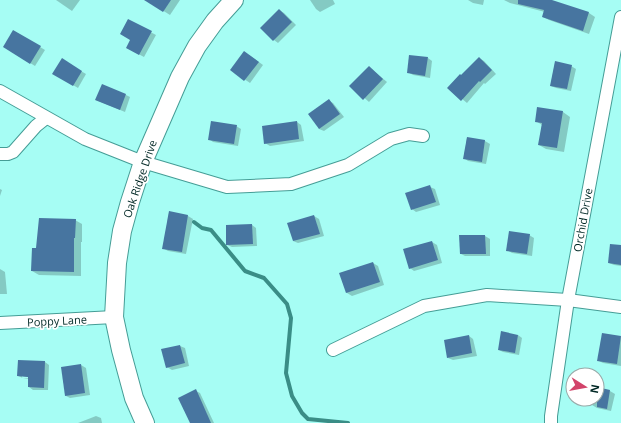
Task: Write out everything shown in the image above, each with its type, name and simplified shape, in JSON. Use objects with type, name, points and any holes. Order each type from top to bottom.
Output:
[{"type":"street","name":"Oak Ridge Drive","points":[[145,423],[134,398],[114,317],[117,263],[122,231],[143,162],[183,71],[206,33],[234,0]]},
{"type":"street","name":"Orchid Drive","points":[[551,423],[550,416],[568,300],[621,17]]},
{"type":"street","points":[[0,91],[85,139],[143,162],[226,187],[292,184],[348,165],[391,139],[409,134],[423,136]]},
{"type":"street","points":[[0,154],[8,154],[13,152],[36,126],[46,118]]},
{"type":"street","points":[[333,350],[424,306],[487,295],[568,300],[621,307]]},
{"type":"street","name":"Poppy Lane","points":[[0,323],[114,317]]},
{"type":"building","points":[[144,0],[171,0],[163,12]]},
{"type":"building","points":[[518,0],[552,0],[589,12],[583,31],[542,17],[544,10],[518,4]]},
{"type":"building","points":[[279,9],[292,22],[273,41],[260,28]]},
{"type":"building","points":[[128,19],[152,31],[139,55],[126,48],[130,40],[120,34]]},
{"type":"building","points":[[13,30],[41,46],[30,64],[3,47]]},
{"type":"building","points":[[244,51],[259,62],[244,81],[230,70]]},
{"type":"building","points":[[409,55],[428,57],[425,76],[407,73]]},
{"type":"building","points":[[479,57],[492,70],[480,82],[479,81],[461,101],[447,88]]},
{"type":"building","points":[[62,58],[82,71],[73,86],[52,74]]},
{"type":"building","points":[[555,61],[572,65],[567,89],[550,86]]},
{"type":"building","points":[[369,66],[383,79],[363,100],[349,86]]},
{"type":"building","points":[[102,84],[126,94],[120,110],[95,100]]},
{"type":"building","points":[[329,99],[340,114],[319,129],[308,114]]},
{"type":"building","points":[[537,107],[563,111],[557,148],[538,145],[542,123],[535,122]]},
{"type":"building","points":[[211,121],[237,125],[234,144],[208,140]]},
{"type":"building","points":[[297,121],[299,139],[264,144],[262,126]]},
{"type":"building","points":[[467,137],[485,140],[482,162],[463,159]]},
{"type":"building","points":[[430,185],[436,202],[411,210],[405,193]]},
{"type":"building","points":[[169,211],[188,215],[182,252],[162,249]]},
{"type":"building","points":[[314,215],[320,234],[293,241],[287,223]]},
{"type":"building","points":[[39,218],[76,219],[74,238],[74,272],[31,271],[32,248],[36,248]]},
{"type":"building","points":[[252,224],[253,244],[226,245],[226,225]]},
{"type":"building","points":[[509,231],[530,234],[527,254],[506,251]]},
{"type":"building","points":[[459,235],[485,235],[486,254],[460,254]]},
{"type":"building","points":[[432,241],[438,260],[409,269],[403,249]]},
{"type":"building","points":[[610,244],[621,245],[621,265],[608,263]]},
{"type":"building","points":[[373,262],[380,282],[346,293],[339,273]]},
{"type":"building","points":[[501,331],[518,335],[515,353],[498,350]]},
{"type":"building","points":[[602,333],[621,336],[617,364],[597,361]]},
{"type":"building","points":[[469,335],[472,353],[447,358],[444,340]]},
{"type":"building","points":[[180,345],[185,363],[166,368],[161,349]]},
{"type":"building","points":[[18,360],[45,361],[44,388],[28,387],[28,377],[17,376]]},
{"type":"building","points":[[81,364],[85,393],[65,396],[61,367]]},
{"type":"building","points":[[196,389],[211,423],[190,423],[178,398]]},
{"type":"building","points":[[605,389],[610,390],[607,409],[597,407],[605,407]]},
{"type":"waterway","points":[[194,222],[202,228],[211,230],[245,271],[264,278],[287,304],[291,318],[286,373],[292,396],[302,413],[308,419],[348,423]]}]
